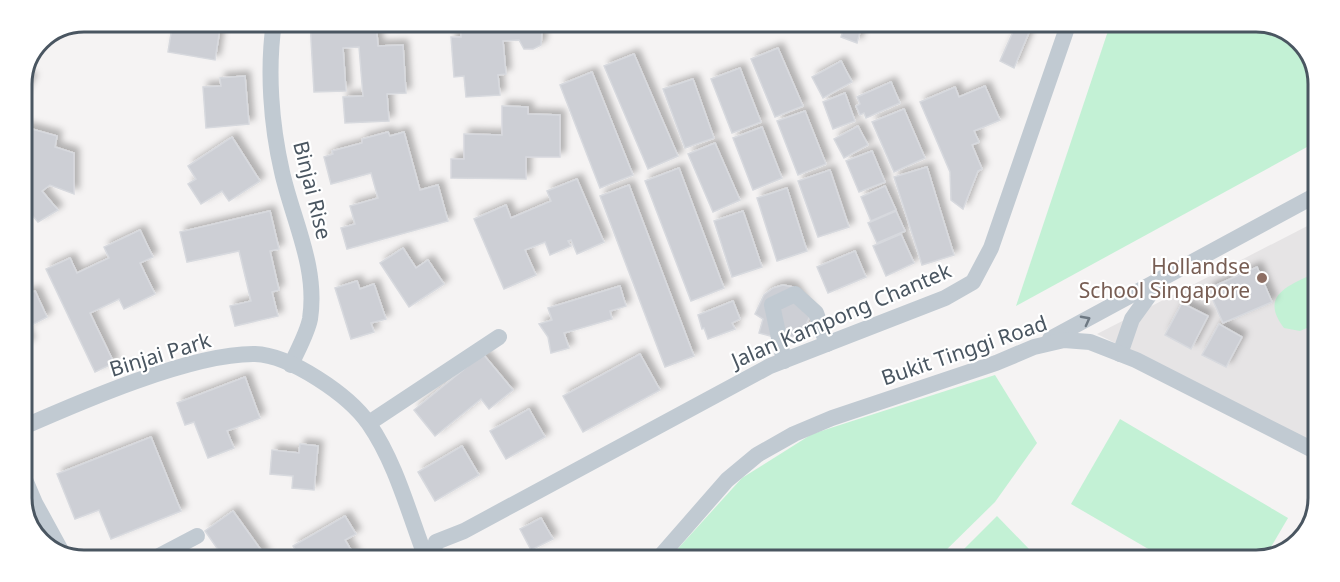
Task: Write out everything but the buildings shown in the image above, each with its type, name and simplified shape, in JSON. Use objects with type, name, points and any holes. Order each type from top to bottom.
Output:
[{"type":"street","name":"Binjai Rise","points":[[272,32],[270,47],[272,95],[281,171],[309,262],[311,295],[310,321],[291,365]]},
{"type":"street","name":"Jalan Kampong Chantek","points":[[434,550],[436,542],[464,531],[784,361],[945,298],[973,282],[991,248],[1066,32]]},
{"type":"street","points":[[1034,347],[1308,199]]},
{"type":"street","points":[[1120,354],[1132,319],[1161,280]]},
{"type":"street","points":[[784,361],[772,304],[795,294],[816,313],[827,344]]},
{"type":"street","points":[[369,423],[499,337]]},
{"type":"street","name":"Bukit Tinggi Road","points":[[666,550],[727,480],[758,455],[794,434],[831,418],[996,363],[1034,347],[1064,340],[1090,342],[1120,354],[1308,448]]},
{"type":"street","name":"Binjai Park","points":[[32,424],[168,371],[228,356],[257,354],[291,365],[333,387],[369,423],[390,466],[423,550]]},
{"type":"street","points":[[32,497],[57,543]]},
{"type":"street","points":[[170,550],[197,536]]},
{"type":"shaded area","name":"Hollandse School Singapore","points":[[1308,226],[1308,440],[1097,334]]},
{"type":"green space","points":[[1108,32],[1267,32],[1288,42],[1298,52],[1307,70],[1308,146],[1016,306]]},
{"type":"green space","points":[[1308,276],[1308,328],[1300,331],[1284,328],[1275,307],[1276,299],[1281,292]]},
{"type":"green space","points":[[995,375],[1037,443],[995,502],[946,550],[677,550],[742,478],[812,434]]},
{"type":"green space","points":[[1120,419],[1288,518],[1270,549],[1267,550],[1150,550],[1071,504]]},
{"type":"green space","points":[[997,516],[1030,550],[963,550]]},
{"type":"place","name":"Hollandse School Singapore","points":[[1262,278]]}]
